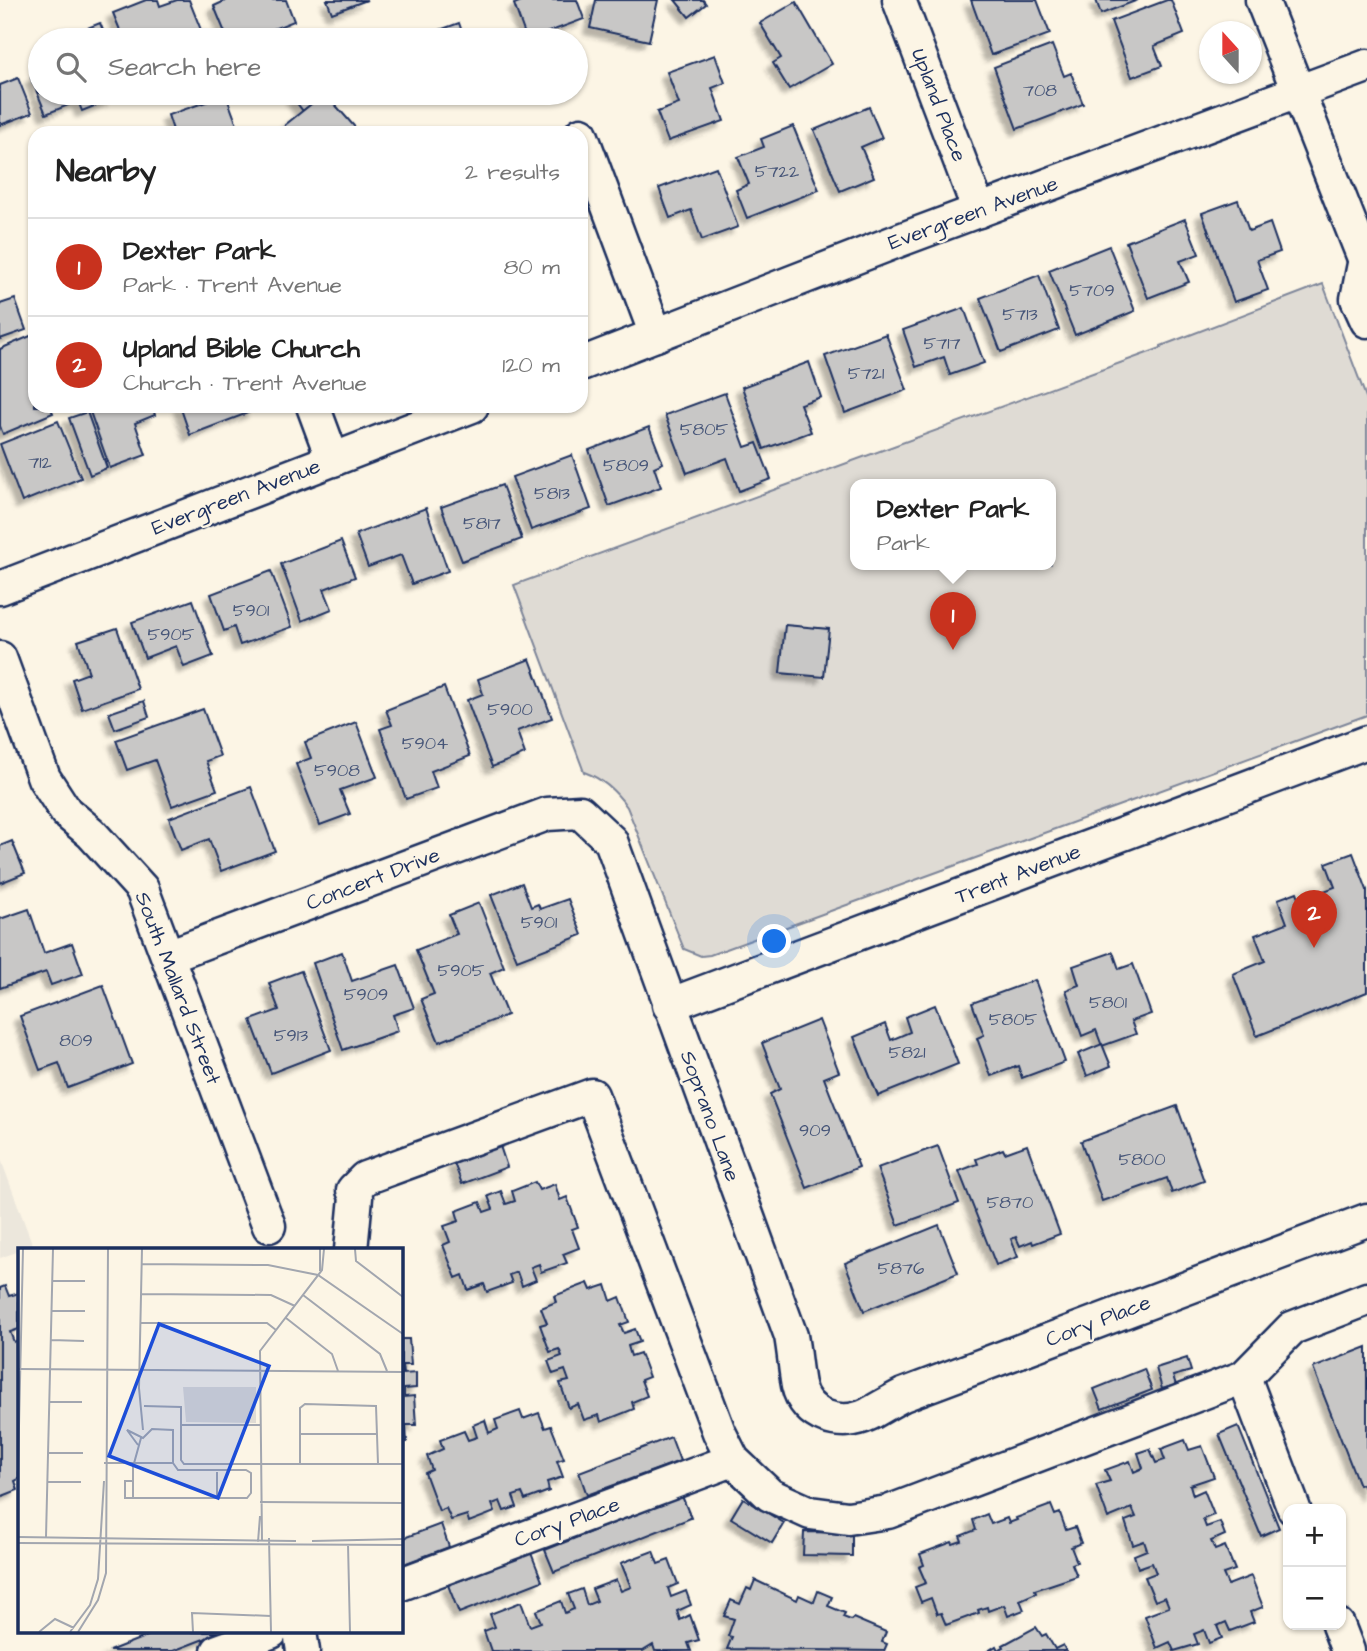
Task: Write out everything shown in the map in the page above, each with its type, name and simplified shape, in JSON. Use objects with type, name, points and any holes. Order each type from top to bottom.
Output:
[{"type":"street","name":"Upland Place","points":[[899,0],[979,211]]},
{"type":"street","points":[[1262,0],[1366,265],[1357,299],[1367,321]]},
{"type":"street","name":"Evergreen Avenue","points":[[588,361],[1367,66]]},
{"type":"street","points":[[588,153],[656,335]]},
{"type":"street","points":[[316,413],[333,460]]},
{"type":"street","name":"Evergreen Avenue","points":[[0,588],[454,413]]},
{"type":"street","name":"South Mallard Street","points":[[0,658],[44,778],[66,812],[91,833],[142,889],[268,1226]]},
{"type":"street","name":"Trent Avenue","points":[[669,1005],[1367,742]]},
{"type":"street","name":"Concert Drive","points":[[168,956],[547,814],[580,812]]},
{"type":"street","name":"Soprano Lane","points":[[580,812],[611,841],[791,1336],[801,1395],[817,1414],[830,1419]]},
{"type":"street","points":[[351,1248],[356,1198],[353,1189],[365,1178],[592,1095],[719,1432],[733,1460],[771,1495],[810,1513],[849,1518],[888,1512],[1244,1377],[1292,1328],[1367,1298]]},
{"type":"street","name":"Cory Place","points":[[830,1419],[868,1415],[903,1395],[1367,1220]]},
{"type":"street","points":[[1244,1377],[1292,1504]]},
{"type":"street","name":"Cory Place","points":[[402,1584],[733,1460]]},
{"type":"street","points":[[1340,1630],[1348,1651]]},
{"type":"street","points":[[218,1651],[265,1634]]},
{"type":"street","points":[[1354,1651],[1367,1646]]},
{"type":"shaded area","points":[[1323,284],[1367,400],[1367,715],[710,955],[701,956],[684,949],[627,807],[608,786],[584,772],[514,585],[1161,348]]},
{"type":"shaded area","points":[[0,1157],[33,1246],[18,1248],[18,1251],[0,1258]]},
{"type":"building","points":[[146,0],[158,0],[160,6],[177,0],[189,0],[200,28],[119,28],[113,13]]},
{"type":"building","points":[[227,0],[286,0],[294,21],[276,28],[223,28],[214,6]]},
{"type":"building","points":[[327,0],[367,0],[332,13]]},
{"type":"building","points":[[524,0],[577,0],[584,19],[560,28],[523,28],[514,4]]},
{"type":"building","points":[[596,0],[658,0],[649,41],[590,28]]},
{"type":"building","points":[[675,0],[703,0],[706,4],[689,17]]},
{"type":"building","points":[[971,0],[1037,0],[1050,34],[991,55]]},
{"type":"building","points":[[1096,0],[1138,0],[1101,14]]},
{"type":"building","points":[[1171,0],[1184,34],[1154,46],[1162,66],[1132,77],[1111,21]]},
{"type":"building","points":[[796,2],[832,64],[789,89],[773,63],[781,58],[760,23]]},
{"type":"building","points":[[100,23],[102,28],[88,28]]},
{"type":"building","points":[[459,23],[461,28],[445,28]]},
{"type":"building","points":[[1052,45],[1064,76],[1071,73],[1083,104],[1017,129],[994,67]]},
{"type":"building","points":[[715,55],[725,83],[712,88],[724,121],[668,141],[657,112],[679,104],[667,72]]},
{"type":"building","points":[[18,78],[32,113],[0,125],[0,85]]},
{"type":"building","points":[[42,105],[68,105],[46,114]]},
{"type":"building","points":[[80,105],[97,105],[82,111]]},
{"type":"building","points":[[197,105],[230,105],[237,126],[172,126],[168,115]]},
{"type":"building","points":[[298,105],[310,105],[303,111]]},
{"type":"building","points":[[310,105],[336,105],[354,126],[285,126]]},
{"type":"building","points":[[869,107],[882,138],[861,147],[874,177],[840,191],[814,130]]},
{"type":"building","points":[[793,126],[819,190],[747,218],[736,190],[749,184],[738,157],[764,147],[761,139]]},
{"type":"building","points":[[716,167],[738,227],[702,240],[691,210],[670,218],[659,188]]},
{"type":"building","points":[[1238,200],[1249,231],[1270,223],[1280,252],[1257,260],[1268,290],[1234,302],[1202,213]]},
{"type":"building","points":[[1185,219],[1199,254],[1180,261],[1189,282],[1148,298],[1126,242]]},
{"type":"building","points":[[1109,246],[1135,311],[1075,335],[1049,270]]},
{"type":"building","points":[[1039,275],[1059,330],[1001,352],[980,298]]},
{"type":"building","points":[[15,299],[26,330],[0,339],[0,304]]},
{"type":"building","points":[[964,308],[984,363],[950,375],[944,357],[916,367],[903,330]]},
{"type":"building","points":[[886,334],[907,390],[845,413],[825,356]]},
{"type":"building","points":[[28,337],[28,413],[53,413],[3,434],[0,426],[0,349]]},
{"type":"building","points":[[809,362],[821,397],[800,404],[811,432],[764,449],[742,387]]},
{"type":"building","points":[[725,393],[745,447],[757,443],[771,479],[739,491],[727,458],[687,473],[665,415]]},
{"type":"building","points":[[87,413],[107,468],[90,475],[69,418]]},
{"type":"building","points":[[90,413],[154,413],[135,423],[146,455],[110,468]]},
{"type":"building","points":[[182,413],[248,413],[190,435]]},
{"type":"building","points":[[58,421],[81,478],[22,502],[0,444]]},
{"type":"building","points":[[649,427],[663,463],[654,467],[661,487],[609,506],[589,450]]},
{"type":"building","points":[[572,455],[591,509],[531,530],[512,477]]},
{"type":"building","points":[[502,485],[522,539],[462,561],[441,507]]},
{"type":"building","points":[[426,508],[448,571],[412,584],[401,555],[368,567],[356,534]]},
{"type":"building","points":[[341,541],[355,577],[324,589],[332,609],[302,621],[281,564]]},
{"type":"building","points":[[271,571],[292,627],[240,645],[234,627],[224,631],[211,594]]},
{"type":"building","points":[[193,600],[213,656],[184,667],[176,646],[145,658],[132,622]]},
{"type":"building","points":[[785,625],[829,629],[824,677],[780,673]]},
{"type":"building","points":[[117,628],[138,689],[82,709],[72,679],[89,673],[78,641]]},
{"type":"building","points":[[530,659],[552,718],[517,731],[525,754],[492,767],[467,700],[483,694],[478,679]]},
{"type":"building","points":[[444,687],[470,756],[431,771],[437,788],[406,799],[380,729],[392,725],[386,710]]},
{"type":"building","points":[[144,701],[149,717],[115,729],[109,713]]},
{"type":"building","points":[[203,709],[220,756],[206,761],[217,790],[172,806],[155,760],[127,770],[116,740]]},
{"type":"building","points":[[356,722],[377,777],[340,790],[350,814],[320,825],[296,764],[311,758],[305,742]]},
{"type":"building","points":[[251,787],[275,851],[221,871],[209,839],[181,850],[169,818]]},
{"type":"building","points":[[12,841],[25,873],[0,883],[0,846]]},
{"type":"building","points":[[1353,853],[1367,890],[1367,992],[1257,1036],[1233,974],[1265,961],[1255,935],[1287,923],[1278,899],[1297,892],[1300,900],[1335,887],[1326,863]]},
{"type":"building","points":[[522,883],[531,907],[538,904],[540,909],[568,899],[582,935],[517,960],[491,895]]},
{"type":"building","points":[[479,903],[504,967],[490,973],[507,1015],[439,1042],[421,999],[434,994],[416,950],[457,934],[449,915]]},
{"type":"building","points":[[29,909],[44,953],[72,943],[83,974],[51,985],[46,972],[0,988],[0,919]]},
{"type":"building","points":[[342,952],[352,981],[398,965],[414,1008],[393,1015],[398,1031],[343,1050],[313,963]]},
{"type":"building","points":[[1113,952],[1119,969],[1133,964],[1151,1014],[1131,1021],[1136,1034],[1102,1046],[1096,1030],[1082,1036],[1066,990],[1079,985],[1073,966]]},
{"type":"building","points":[[301,971],[331,1050],[271,1073],[251,1020],[279,1010],[269,983]]},
{"type":"building","points":[[1035,980],[1065,1062],[1022,1078],[1018,1066],[991,1076],[977,1038],[984,1035],[972,1003]]},
{"type":"building","points":[[103,985],[132,1064],[68,1088],[59,1063],[40,1070],[20,1016]]},
{"type":"building","points":[[935,1005],[958,1064],[878,1096],[854,1037],[885,1024],[891,1040],[910,1032],[905,1017]]},
{"type":"building","points":[[819,1020],[839,1072],[824,1078],[859,1167],[807,1188],[770,1094],[780,1089],[762,1043]]},
{"type":"building","points":[[1102,1044],[1111,1066],[1087,1076],[1078,1054]]},
{"type":"building","points":[[1177,1106],[1204,1181],[1172,1193],[1167,1178],[1102,1201],[1081,1141]]},
{"type":"building","points":[[1027,1145],[1060,1234],[1020,1246],[1016,1237],[1011,1239],[1018,1257],[996,1265],[959,1171],[978,1164],[976,1159],[1003,1149],[1005,1153]]},
{"type":"building","points":[[500,1146],[507,1167],[462,1184],[454,1163]]},
{"type":"building","points":[[938,1146],[959,1203],[898,1225],[877,1168]]},
{"type":"building","points":[[535,1182],[539,1190],[555,1184],[560,1200],[567,1197],[578,1227],[572,1229],[579,1248],[563,1254],[567,1263],[541,1272],[539,1264],[531,1267],[536,1280],[522,1286],[517,1272],[509,1275],[512,1283],[487,1292],[484,1284],[468,1290],[463,1275],[456,1278],[443,1245],[450,1242],[444,1226],[459,1221],[456,1211],[480,1202],[484,1212],[493,1209],[488,1196],[501,1191],[506,1204],[515,1201],[512,1191]]},
{"type":"building","points":[[939,1225],[958,1273],[864,1311],[845,1263]]},
{"type":"building","points":[[588,1283],[591,1290],[606,1285],[611,1301],[620,1297],[629,1322],[620,1325],[624,1333],[635,1329],[640,1342],[628,1346],[631,1356],[640,1353],[649,1377],[641,1380],[647,1396],[632,1402],[634,1409],[601,1422],[599,1415],[584,1420],[578,1404],[569,1408],[560,1383],[569,1381],[565,1370],[553,1374],[548,1361],[562,1356],[559,1349],[550,1352],[540,1325],[547,1323],[541,1308],[556,1302],[554,1296]]},
{"type":"building","points":[[5,1286],[9,1296],[18,1293],[18,1329],[10,1332],[14,1342],[18,1340],[18,1480],[15,1481],[18,1490],[0,1497],[0,1288]]},
{"type":"building","points":[[402,1339],[409,1339],[411,1365],[402,1365]]},
{"type":"building","points":[[1367,1347],[1367,1495],[1362,1484],[1359,1485],[1313,1368]]},
{"type":"building","points":[[1187,1358],[1191,1371],[1173,1376],[1176,1385],[1162,1389],[1156,1368]]},
{"type":"building","points":[[402,1365],[403,1374],[416,1373],[416,1388],[404,1389],[404,1397],[414,1396],[416,1425],[406,1425],[407,1442],[402,1442]]},
{"type":"building","points":[[1144,1369],[1152,1390],[1102,1409],[1094,1389]]},
{"type":"building","points":[[520,1411],[523,1419],[539,1413],[545,1428],[551,1426],[564,1459],[557,1461],[563,1477],[547,1482],[549,1491],[525,1500],[522,1493],[513,1496],[517,1507],[504,1511],[500,1501],[492,1504],[495,1512],[469,1522],[467,1515],[451,1520],[446,1508],[439,1511],[425,1473],[432,1470],[427,1456],[443,1449],[440,1440],[464,1431],[468,1440],[477,1437],[473,1425],[485,1420],[489,1433],[498,1429],[495,1420]]},
{"type":"building","points":[[1238,1426],[1279,1528],[1261,1536],[1219,1434]]},
{"type":"building","points":[[671,1437],[680,1461],[587,1495],[579,1472]]},
{"type":"building","points":[[1185,1440],[1189,1450],[1202,1446],[1214,1477],[1190,1485],[1193,1495],[1204,1490],[1214,1515],[1203,1519],[1206,1527],[1220,1522],[1225,1535],[1211,1541],[1215,1550],[1225,1546],[1235,1570],[1223,1574],[1228,1585],[1251,1576],[1263,1607],[1250,1612],[1254,1622],[1230,1631],[1226,1622],[1217,1626],[1222,1638],[1209,1643],[1204,1630],[1194,1634],[1198,1644],[1174,1651],[1170,1642],[1157,1648],[1145,1616],[1169,1607],[1165,1597],[1155,1601],[1145,1577],[1156,1573],[1152,1563],[1138,1568],[1134,1555],[1147,1550],[1144,1541],[1133,1545],[1125,1521],[1136,1517],[1132,1508],[1108,1518],[1096,1485],[1110,1481],[1105,1470],[1130,1461],[1134,1472],[1143,1468],[1138,1453],[1150,1449],[1156,1463],[1165,1460],[1161,1449]]},
{"type":"building","points":[[682,1496],[691,1518],[554,1572],[545,1550]]},
{"type":"building","points":[[743,1498],[784,1523],[772,1543],[731,1518]]},
{"type":"building","points":[[1051,1505],[1055,1515],[1060,1513],[1066,1530],[1075,1527],[1081,1543],[1071,1547],[1077,1562],[1072,1564],[1077,1576],[1035,1590],[1036,1593],[1020,1600],[1024,1610],[1008,1616],[1004,1605],[988,1611],[987,1607],[978,1610],[979,1613],[946,1625],[941,1613],[937,1614],[931,1598],[921,1602],[915,1587],[926,1583],[919,1567],[924,1565],[920,1554],[962,1541],[960,1536],[976,1530],[973,1520],[987,1514],[991,1524],[1007,1518],[1009,1523]]},
{"type":"building","points":[[441,1524],[449,1547],[402,1565],[402,1539]]},
{"type":"building","points":[[804,1532],[852,1533],[852,1556],[803,1555]]},
{"type":"building","points":[[653,1551],[658,1564],[669,1560],[678,1584],[668,1588],[671,1597],[686,1591],[691,1605],[677,1611],[680,1620],[690,1615],[699,1640],[688,1643],[691,1651],[655,1651],[653,1645],[643,1651],[491,1651],[484,1631],[495,1627],[490,1614],[521,1602],[530,1626],[541,1622],[536,1611],[561,1601],[565,1613],[574,1609],[568,1594],[582,1589],[587,1605],[597,1601],[592,1589],[616,1580],[621,1591],[631,1587],[621,1563]]},
{"type":"building","points":[[531,1553],[542,1581],[459,1613],[448,1585]]},
{"type":"building","points":[[755,1580],[797,1600],[799,1595],[814,1602],[818,1591],[832,1597],[828,1606],[845,1613],[843,1617],[851,1620],[853,1618],[886,1632],[882,1642],[887,1644],[884,1651],[727,1649],[732,1637],[728,1636],[734,1619],[724,1616],[731,1600],[740,1604],[747,1588],[751,1590]]},
{"type":"building","points":[[1036,1627],[1042,1636],[1046,1634],[1055,1649],[1063,1645],[1066,1651],[988,1651],[996,1646],[998,1650],[1004,1647],[1003,1645]]},
{"type":"building","points":[[152,1634],[217,1634],[173,1651],[109,1651]]},
{"type":"place","name":"Dexter Park","points":[[953,650]]},
{"type":"place","name":"Upland Bible Church","points":[[1314,948]]}]
